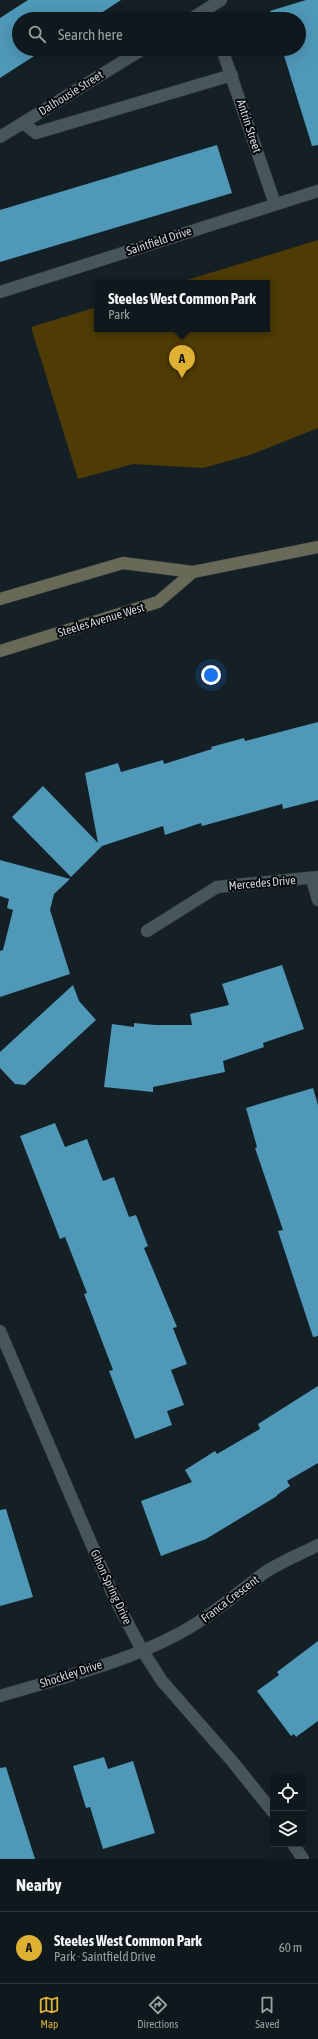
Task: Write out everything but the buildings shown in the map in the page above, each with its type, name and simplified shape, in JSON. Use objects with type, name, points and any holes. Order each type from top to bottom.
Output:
[{"type":"main road","name":"Steeles Avenue West","points":[[0,599],[123,563],[193,572],[318,547]]},
{"type":"main road","name":"Steeles Avenue West","points":[[0,651],[158,602],[193,572]]},
{"type":"street","points":[[211,12],[221,0]]},
{"type":"street","name":"Dalhousie Street","points":[[0,137],[132,56]]},
{"type":"street","name":"Antrin Street","points":[[225,56],[275,204]]},
{"type":"street","points":[[23,123],[36,133],[232,74]]},
{"type":"street","name":"Saintfield Drive","points":[[0,292],[318,191]]},
{"type":"street","points":[[315,878],[318,900]]},
{"type":"street","name":"Mercedes Drive","points":[[147,931],[218,887],[315,878]]},
{"type":"street","name":"Gihon Spring Drive","points":[[0,1331],[115,1599],[142,1650],[162,1681],[232,1761],[272,1811]]},
{"type":"street","name":"Franca Crescent","points":[[142,1650],[179,1634],[210,1616],[266,1572],[318,1545]]},
{"type":"street","name":"Shockley Drive","points":[[0,1696],[142,1650]]},
{"type":"street","points":[[295,1847],[303,1859]]},
{"type":"shaded area","points":[[318,240],[318,428],[253,454],[203,468],[133,464],[78,479],[31,327],[94,308],[94,332],[270,332],[270,280],[187,280]]},
{"type":"place","name":"Steeles West Common Park","points":[[182,378]]}]
